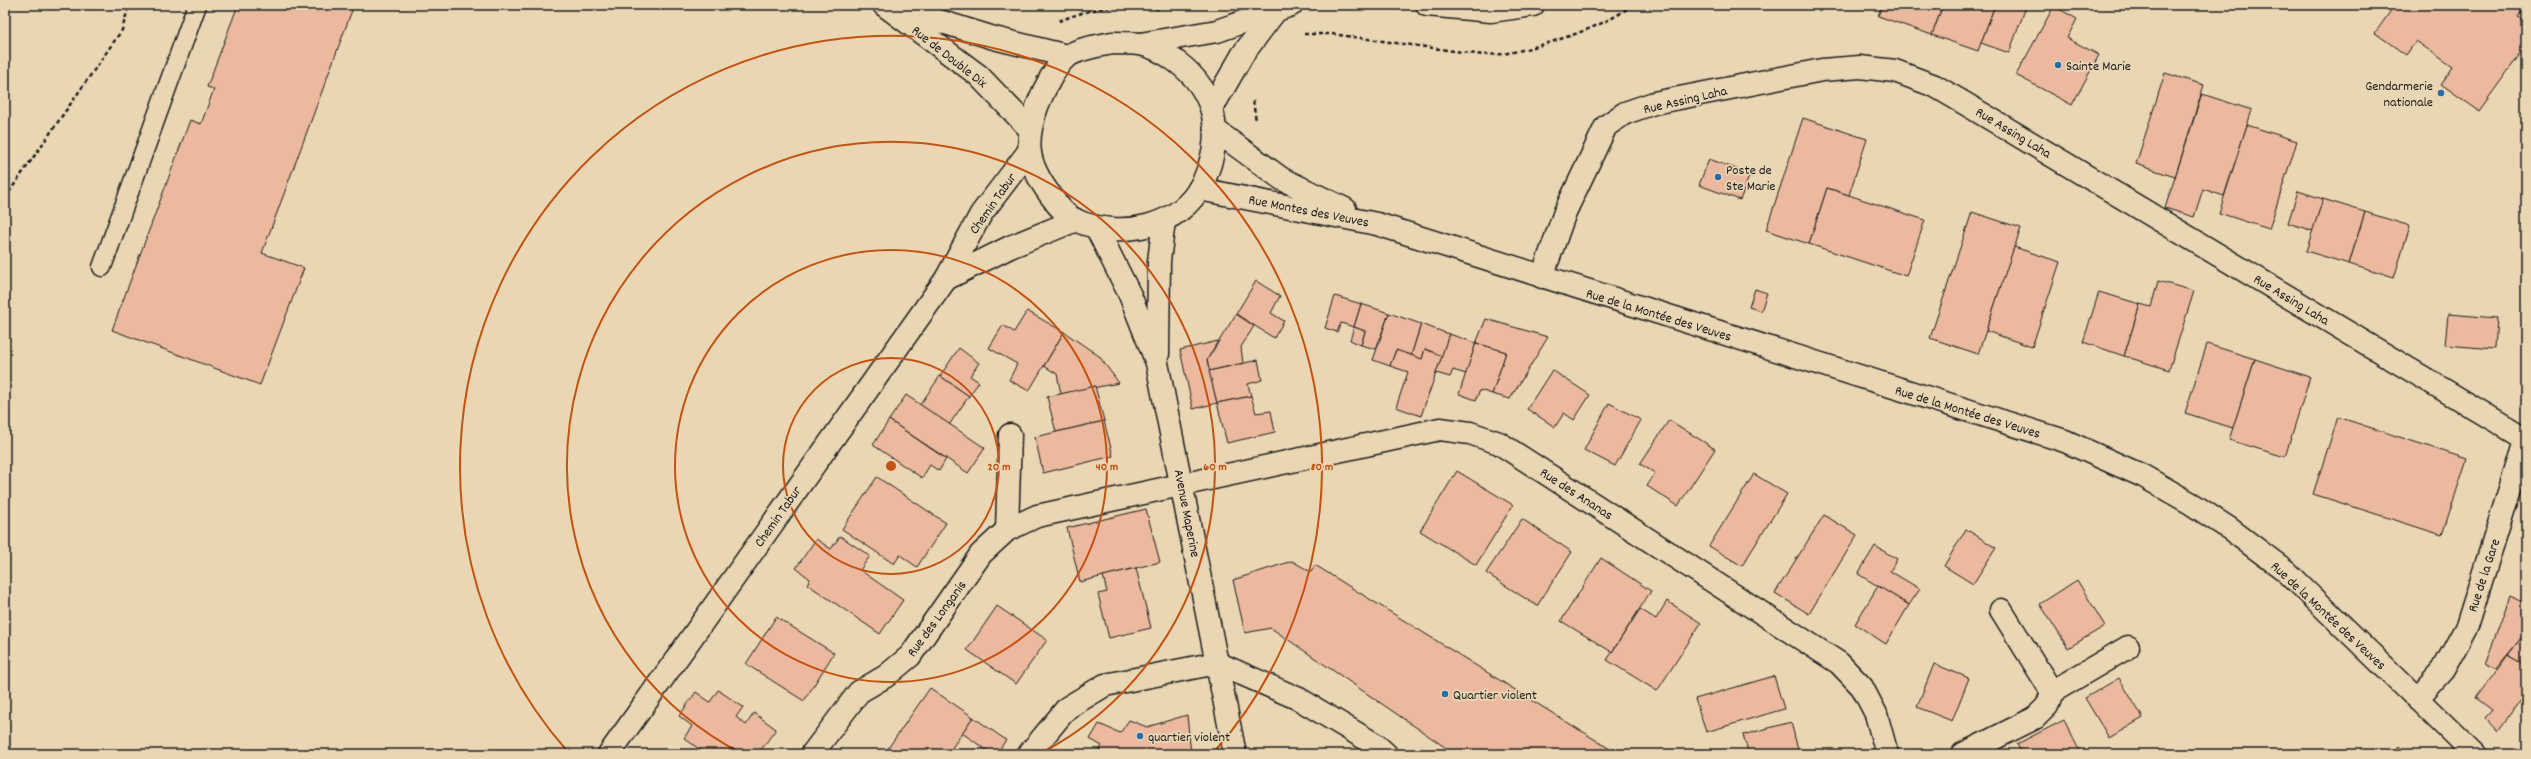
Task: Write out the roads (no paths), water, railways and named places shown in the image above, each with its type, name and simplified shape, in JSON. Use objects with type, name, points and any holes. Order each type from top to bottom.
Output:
[{"type":"street","name":"Rue de Double Dix","points":[[884,5],[978,75],[1029,128]]},
{"type":"street","name":"Rue de Double Dix","points":[[888,5],[994,38],[1068,56]]},
{"type":"street","points":[[1427,5],[1492,12],[1534,5]]},
{"type":"street","points":[[1140,44],[1166,54],[1189,71],[1202,89],[1212,108],[1215,130],[1213,161],[1199,189],[1183,207],[1164,221],[1141,228],[1086,223],[1055,202],[1038,179],[1029,151],[1029,128],[1043,89],[1068,56],[1112,43],[1140,44],[1217,31],[1284,7]]},
{"type":"street","points":[[1212,108],[1243,54],[1284,7]]},
{"type":"street","name":"Rue Assing Laha","points":[[1542,277],[1565,212],[1606,126],[1625,113],[1654,103],[1822,70],[1860,67],[1895,71],[1935,86],[2526,438]]},
{"type":"street","name":"Rue Montes des Veuves","points":[[1215,130],[1282,179],[1377,224]]},
{"type":"street","name":"Chemin Tabur","points":[[609,754],[946,279],[981,214],[1029,151]]},
{"type":"street","name":"Rue Montes des Veuves","points":[[1199,189],[1377,224]]},
{"type":"street","name":"Avenue Maperine","points":[[1157,363],[1159,261],[1164,221]]},
{"type":"street","name":"Chemin Tabur","points":[[946,279],[1010,247],[1086,223]]},
{"type":"street","name":"Avenue Maperine","points":[[1086,223],[1130,295],[1157,363],[1236,754]]},
{"type":"street","name":"Rue de la Montée des Veuves","points":[[1377,224],[2065,441],[2143,476],[2230,529],[2286,571],[2474,754]]},
{"type":"street","name":"Rue des Ananas","points":[[1182,485],[1440,429],[1470,433],[1499,443],[1840,663],[1862,687],[1876,714],[1887,754]]},
{"type":"street","points":[[1007,530],[1010,435]]},
{"type":"street","name":"Rue de la Gare","points":[[2417,699],[2443,670],[2467,626],[2526,438]]},
{"type":"street","name":"Rue des Longanis","points":[[812,754],[859,692],[886,676],[910,656],[981,554],[1007,530],[1037,516],[1182,485]]},
{"type":"street","points":[[2001,610],[2052,692]]},
{"type":"street","points":[[1963,754],[2035,718],[2047,706],[2052,692],[2128,646]]},
{"type":"street","points":[[1029,754],[1067,708],[1105,685],[1217,663],[1299,699],[1376,745],[1386,754]]},
{"type":"lane","points":[[102,267],[197,5]]},
{"type":"place","name":"Sainte Marie","points":[[2058,65]]},
{"type":"place","name":"Gendarmerie nationale","points":[[2441,93]]},
{"type":"place","name":"Poste de Ste Marie","points":[[1718,177]]},
{"type":"place","name":"Quartier violent","points":[[1445,694]]},
{"type":"place","name":"quartier violent","points":[[1140,736]]}]
